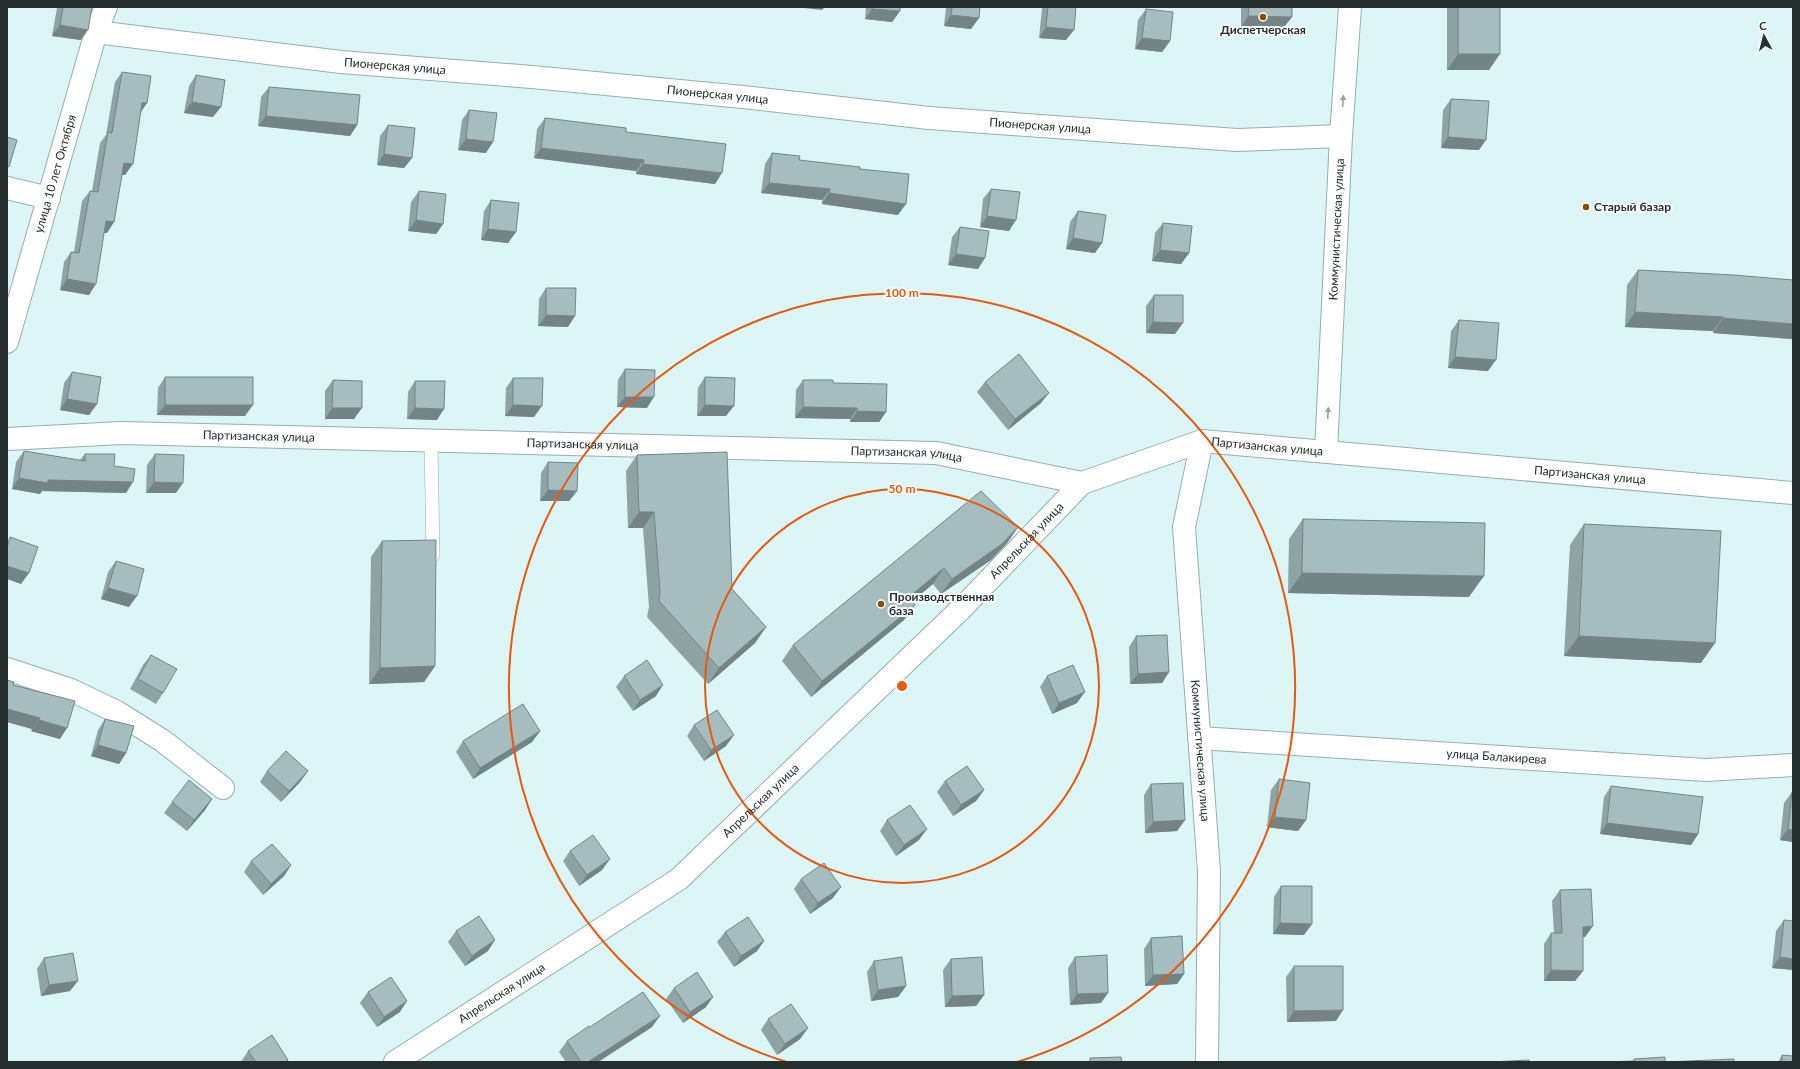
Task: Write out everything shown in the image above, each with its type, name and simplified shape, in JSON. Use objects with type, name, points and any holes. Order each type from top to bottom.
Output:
[{"type":"street","name":"улица 10 лет Октября","points":[[7,342],[96,32],[106,7]]},
{"type":"street","name":"Коммунистическая улица","points":[[1326,452],[1341,136],[1350,7]]},
{"type":"street","name":"Пионерская улица","points":[[96,32],[341,62],[532,76],[743,97],[929,118],[1237,140],[1341,136]]},
{"type":"street","points":[[7,188],[49,198]]},
{"type":"street","name":"Партизанская улица","points":[[7,439],[122,433],[936,453],[1082,484],[1202,441],[1793,493]]},
{"type":"street","name":"Коммунистическая улица","points":[[1202,441],[1184,527],[1209,871],[1207,1062]]},
{"type":"street","name":"Апрельская улица","points":[[395,1062],[679,879],[962,608],[1082,484]]},
{"type":"street","points":[[7,669],[71,690],[117,712],[163,741],[223,788]]},
{"type":"street","name":"улица Балакирева","points":[[1199,738],[1706,770],[1793,765]]},
{"type":"lane","points":[[431,441],[432,555]]},
{"type":"building","points":[[63,7],[92,7],[88,30],[60,25]]},
{"type":"building","points":[[873,7],[900,7],[900,11],[872,9]]},
{"type":"building","points":[[952,7],[980,7],[979,18],[951,15]]},
{"type":"building","points":[[1048,7],[1076,7],[1074,30],[1046,27]]},
{"type":"building","points":[[1249,7],[1292,7],[1292,17],[1248,16]]},
{"type":"building","points":[[1458,7],[1500,7],[1500,54],[1458,54]]},
{"type":"building","points":[[1146,9],[1173,12],[1170,41],[1142,38]]},
{"type":"building","points":[[122,72],[151,76],[147,103],[142,103],[133,164],[124,163],[114,222],[106,221],[96,284],[67,279],[71,252],[79,253],[90,191],[98,192],[108,132],[112,133]]},
{"type":"building","points":[[196,75],[225,80],[221,107],[192,102]]},
{"type":"building","points":[[269,87],[360,95],[357,125],[266,116]]},
{"type":"building","points":[[1451,99],[1489,101],[1486,140],[1448,137]]},
{"type":"building","points":[[469,110],[497,113],[493,142],[466,139]]},
{"type":"building","points":[[545,118],[626,128],[626,132],[726,144],[722,173],[643,164],[644,160],[541,148]]},
{"type":"building","points":[[388,125],[415,128],[412,158],[384,154]]},
{"type":"building","points":[[7,137],[17,140],[9,167],[7,166]]},
{"type":"building","points":[[772,153],[800,156],[799,160],[860,167],[860,169],[909,174],[906,204],[829,193],[830,189],[769,183]]},
{"type":"building","points":[[991,189],[1020,192],[1016,220],[987,216]]},
{"type":"building","points":[[419,191],[446,194],[443,224],[416,220]]},
{"type":"building","points":[[491,200],[519,203],[516,232],[488,229]]},
{"type":"building","points":[[1078,211],[1106,215],[1102,243],[1073,238]]},
{"type":"building","points":[[1163,223],[1192,226],[1189,253],[1160,250]]},
{"type":"building","points":[[960,227],[989,231],[985,258],[956,254]]},
{"type":"building","points":[[1638,270],[1793,280],[1793,324],[1723,317],[1635,312]]},
{"type":"building","points":[[546,288],[576,288],[575,316],[546,315]]},
{"type":"building","points":[[1154,295],[1183,295],[1183,323],[1153,322]]},
{"type":"building","points":[[1459,320],[1499,323],[1496,360],[1455,357]]},
{"type":"building","points":[[1019,354],[1049,393],[1015,419],[985,382]]},
{"type":"building","points":[[625,369],[655,370],[654,397],[625,397]]},
{"type":"building","points":[[72,372],[101,377],[97,404],[67,399]]},
{"type":"building","points":[[165,377],[253,377],[253,405],[165,405]]},
{"type":"building","points":[[705,377],[735,378],[734,406],[705,405]]},
{"type":"building","points":[[513,378],[543,378],[542,406],[513,405]]},
{"type":"building","points":[[333,380],[362,381],[362,408],[332,408]]},
{"type":"building","points":[[803,380],[833,380],[833,383],[887,384],[886,412],[857,411],[857,408],[803,407]]},
{"type":"building","points":[[415,381],[445,381],[444,409],[415,408]]},
{"type":"building","points":[[24,451],[85,461],[85,454],[115,454],[114,466],[135,469],[133,482],[48,480],[48,483],[19,478]]},
{"type":"building","points":[[727,452],[732,589],[766,627],[719,668],[659,601],[660,591],[654,512],[639,512],[637,455]]},
{"type":"building","points":[[155,454],[184,455],[183,483],[154,482]]},
{"type":"building","points":[[548,462],[578,463],[577,491],[548,490]]},
{"type":"building","name":"Производственная база","points":[[981,491],[1018,527],[1002,544],[952,579],[944,568],[909,597],[915,605],[822,681],[793,645]]},
{"type":"building","points":[[1303,519],[1485,523],[1484,576],[1302,573]]},
{"type":"building","points":[[1584,524],[1721,531],[1715,643],[1579,636]]},
{"type":"building","points":[[10,537],[38,547],[29,573],[7,566],[7,547]]},
{"type":"building","points":[[436,540],[435,666],[380,668],[382,541]]},
{"type":"building","points":[[116,561],[144,569],[137,596],[108,588]]},
{"type":"building","points":[[1167,635],[1169,672],[1138,674],[1136,636]]},
{"type":"building","points":[[151,655],[177,669],[163,693],[138,679]]},
{"type":"building","points":[[647,660],[663,685],[640,700],[624,676]]},
{"type":"building","points":[[1073,665],[1085,692],[1059,703],[1047,676]]},
{"type":"building","points":[[7,680],[14,682],[13,685],[75,701],[67,728],[39,720],[40,718],[7,709]]},
{"type":"building","points":[[523,704],[540,731],[480,768],[463,741]]},
{"type":"building","points":[[717,710],[734,735],[711,750],[694,725]]},
{"type":"building","points":[[105,719],[134,726],[126,753],[98,745]]},
{"type":"building","points":[[286,751],[308,771],[289,791],[267,771]]},
{"type":"building","points":[[967,766],[984,790],[961,805],[945,781]]},
{"type":"building","points":[[1279,779],[1310,783],[1306,820],[1275,817]]},
{"type":"building","points":[[189,780],[212,799],[194,820],[172,802]]},
{"type":"building","points":[[1183,783],[1185,820],[1153,822],[1151,784]]},
{"type":"building","points":[[1611,786],[1703,797],[1698,834],[1607,823]]},
{"type":"building","points":[[1793,792],[1793,830],[1788,829]]},
{"type":"building","points":[[910,805],[927,829],[904,845],[887,820]]},
{"type":"building","points":[[593,835],[610,859],[587,875],[570,851]]},
{"type":"building","points":[[272,844],[291,865],[271,884],[251,861]]},
{"type":"building","points":[[824,863],[841,887],[818,903],[801,879]]},
{"type":"building","points":[[1281,886],[1312,886],[1312,924],[1280,923]]},
{"type":"building","points":[[1591,889],[1593,926],[1583,927],[1583,971],[1551,970],[1551,933],[1562,933],[1560,890]]},
{"type":"building","points":[[479,916],[495,940],[472,956],[456,931]]},
{"type":"building","points":[[748,917],[764,941],[741,956],[725,932]]},
{"type":"building","points":[[1784,920],[1793,921],[1793,959],[1780,957]]},
{"type":"building","points":[[1182,936],[1184,974],[1153,975],[1151,938]]},
{"type":"building","points":[[73,953],[78,981],[49,985],[44,958]]},
{"type":"building","points":[[1107,955],[1108,993],[1077,994],[1075,957]]},
{"type":"building","points":[[902,957],[906,986],[878,990],[874,961]]},
{"type":"building","points":[[982,957],[984,995],[952,996],[951,959]]},
{"type":"building","points":[[1294,966],[1343,966],[1343,1010],[1294,1011]]},
{"type":"building","points":[[697,972],[713,997],[690,1012],[674,988]]},
{"type":"building","points":[[391,977],[407,1001],[384,1017],[368,992]]},
{"type":"building","points":[[643,992],[660,1016],[588,1062],[581,1062],[567,1041]]},
{"type":"building","points":[[791,1004],[808,1028],[785,1044],[768,1019]]},
{"type":"building","points":[[272,1035],[288,1060],[285,1062],[256,1062],[248,1051]]},
{"type":"building","points":[[1782,1055],[1793,1056],[1793,1062],[1782,1062]]},
{"type":"building","points":[[1121,1057],[1122,1062],[1090,1062],[1090,1058]]},
{"type":"building","points":[[1665,1057],[1665,1062],[1601,1062],[1634,1061],[1634,1059]]},
{"type":"building","points":[[1734,1059],[1734,1062],[1665,1062]]},
{"type":"building","points":[[1529,1060],[1529,1062],[1492,1062]]},
{"type":"place","name":"Диспетчерская","points":[[1263,17]]},
{"type":"place","name":"Старый базар","points":[[1586,207]]},
{"type":"place","name":"Производственная база","points":[[881,604]]}]
